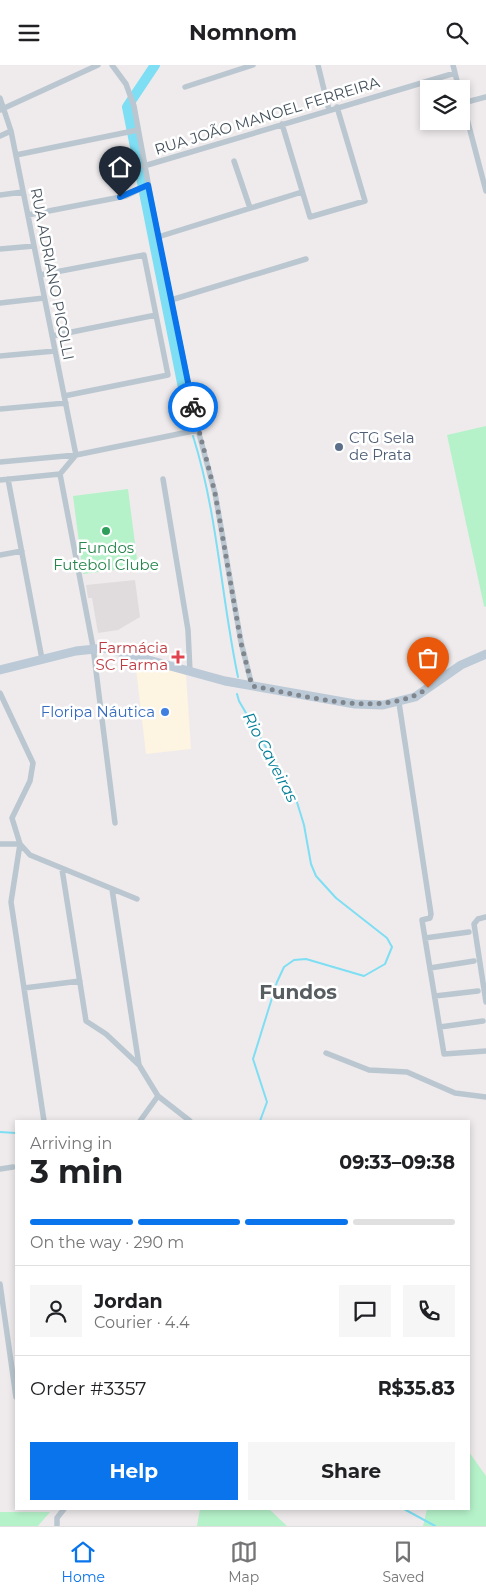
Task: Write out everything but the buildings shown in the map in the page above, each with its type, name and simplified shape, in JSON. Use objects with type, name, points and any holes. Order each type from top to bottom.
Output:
[{"type":"main road","points":[[0,670],[93,647],[115,650],[190,672],[252,686],[364,705],[399,703],[422,693],[461,665],[486,654]]},
{"type":"street","points":[[2,110],[98,65]]},
{"type":"street","points":[[112,65],[128,87],[134,106],[147,185],[198,430],[215,493],[241,643],[252,686]]},
{"type":"street","points":[[185,87],[253,65]]},
{"type":"street","points":[[318,65],[329,110]]},
{"type":"street","points":[[453,65],[457,80]]},
{"type":"street","name":"RUA JOÃO MANOEL FERREIRA","points":[[144,166],[455,73]]},
{"type":"street","points":[[470,101],[486,97]]},
{"type":"street","name":"RUA ADRIANO PICOLLI","points":[[0,98],[2,110],[11,131],[76,455]]},
{"type":"street","points":[[282,124],[310,217],[365,201],[337,107]]},
{"type":"street","points":[[470,129],[486,191]]},
{"type":"street","points":[[16,155],[137,130]]},
{"type":"street","points":[[0,136],[11,131]]},
{"type":"street","points":[[234,161],[250,208]]},
{"type":"street","points":[[479,163],[486,161]]},
{"type":"street","points":[[28,215],[120,197],[147,185]]},
{"type":"street","points":[[0,195],[23,192]]},
{"type":"street","points":[[158,237],[302,192]]},
{"type":"street","points":[[0,249],[34,246]]},
{"type":"street","points":[[40,275],[144,255],[168,375],[64,396]]},
{"type":"street","points":[[171,300],[306,259]]},
{"type":"street","points":[[0,303],[44,298]]},
{"type":"street","points":[[52,336],[156,315]]},
{"type":"street","points":[[0,356],[55,351]]},
{"type":"street","points":[[0,409],[66,403]]},
{"type":"street","points":[[0,462],[76,455],[198,430]]},
{"type":"street","points":[[0,480],[60,474],[76,455]]},
{"type":"street","points":[[60,474],[93,647],[115,823]]},
{"type":"street","points":[[8,479],[42,659]]},
{"type":"street","points":[[163,479],[188,630],[190,672]]},
{"type":"street","points":[[0,555],[22,551]]},
{"type":"street","points":[[0,693],[33,763],[30,781],[12,817],[20,844],[30,855],[137,899]]},
{"type":"street","points":[[399,703],[431,914],[430,918],[422,921],[444,1054],[486,1051]]},
{"type":"street","points":[[0,844],[20,844]]},
{"type":"street","points":[[20,844],[10,897],[44,1120]]},
{"type":"street","points":[[62,869],[86,1021],[111,1038],[139,1065],[158,1096],[189,1120]]},
{"type":"street","points":[[112,889],[139,1065]]},
{"type":"street","points":[[486,917],[478,919],[474,924],[486,1002]]},
{"type":"street","points":[[425,938],[469,932]]},
{"type":"street","points":[[430,968],[474,961]]},
{"type":"street","points":[[24,988],[80,981]]},
{"type":"street","points":[[435,996],[478,991]]},
{"type":"street","points":[[440,1027],[483,1021]]},
{"type":"street","points":[[326,1053],[369,1070],[406,1072],[455,1093],[486,1097]]},
{"type":"street","points":[[141,1120],[158,1096]]},
{"type":"street","points":[[0,1169],[13,1167]]},
{"type":"street","points":[[0,1284],[15,1390]]},
{"type":"street","points":[[57,1526],[58,1518],[63,1510]]},
{"type":"shaded area","points":[[135,580],[140,617],[118,630],[98,633],[92,598],[88,598],[86,585]]},
{"type":"shaded area","name":"Floripa Náutica","points":[[135,660],[186,675],[191,749],[146,754]]},
{"type":"green space","points":[[486,426],[486,607],[484,606],[447,435]]},
{"type":"green space","name":"Fundos Futebol Clube","points":[[128,489],[138,567],[83,574],[73,496]]},
{"type":"green space","points":[[470,1453],[486,1476],[486,1526],[423,1526],[427,1510],[470,1510]]},
{"type":"green space","points":[[200,1510],[270,1510],[287,1526],[197,1526]]},
{"type":"green space","points":[[0,1512],[50,1512],[38,1526],[0,1526]]},
{"type":"waterway","name":"Rio Caveiras","points":[[155,65],[127,107],[190,423]]},
{"type":"waterway","name":"Rio Caveiras","points":[[193,436],[214,526],[238,677]]},
{"type":"waterway","name":"Rio Caveiras","points":[[237,694],[239,701],[296,799],[304,825],[311,864],[316,876],[336,898],[387,938],[392,947],[385,964],[364,976],[306,959],[294,960],[284,967],[277,982],[253,1059],[267,1102],[260,1120]]},
{"type":"waterway","points":[[0,1132],[15,1133]]},
{"type":"waterway","name":"Rio Caveiras","points":[[406,1510],[435,1526]]},
{"type":"way so far","points":[[193,407],[215,493],[241,643],[252,686],[364,705],[399,703],[415,697],[428,688]]},
{"type":"place","name":"CTG Sela de Prata","points":[[339,447]]},
{"type":"place","name":"Fundos Futebol Clube","points":[[106,531]]},
{"type":"place","name":"Farmácia SC Farma","points":[[178,657]]},
{"type":"place","name":"Floripa Náutica","points":[[165,712]]},
{"type":"district","name":"Fundos","points":[[298,992]]},
{"type":"route","points":[[120,197],[148,185],[193,407]]}]
